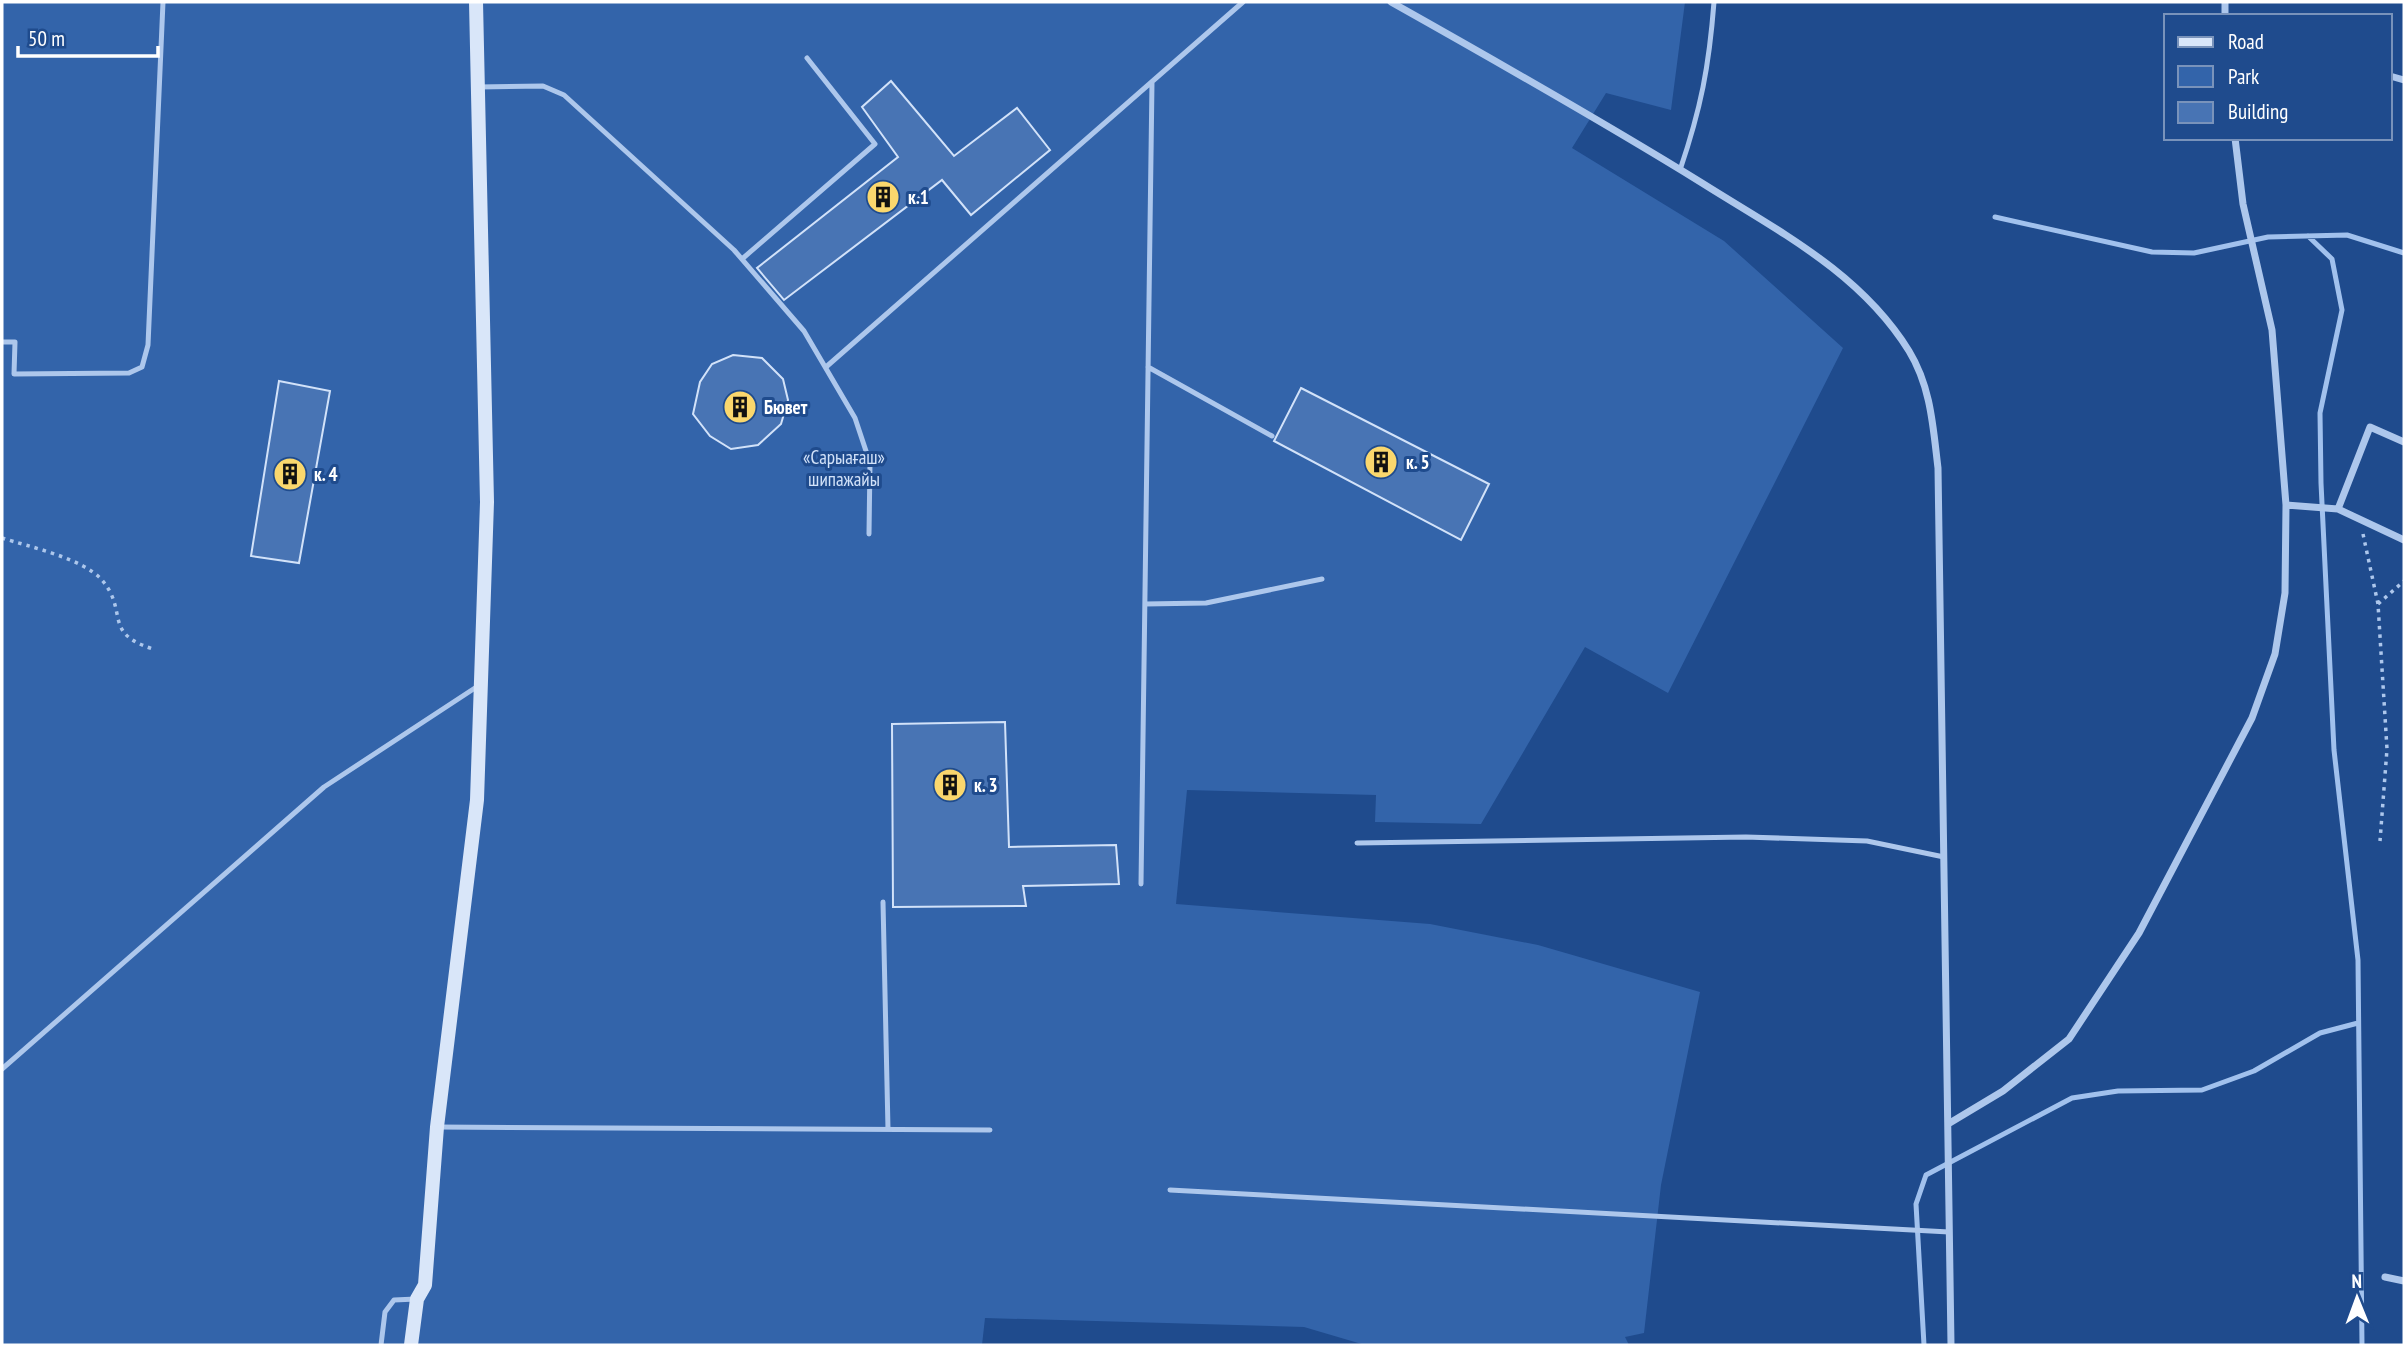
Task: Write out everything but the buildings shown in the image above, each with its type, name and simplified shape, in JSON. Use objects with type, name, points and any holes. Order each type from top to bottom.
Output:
[{"type":"main road","points":[[411,1345],[416,1299],[425,1285],[437,1127],[477,800],[487,502],[476,2]]},
{"type":"street","points":[[1391,2],[1592,115],[1831,264],[1880,311],[1910,352],[1928,391],[1938,468],[1951,1345]]},
{"type":"street","points":[[1948,1124],[2004,1091],[2068,1039],[2139,933],[2252,718],[2275,654],[2285,593],[2286,505],[2272,330],[2243,204],[2235,140]]},
{"type":"street","points":[[2338,509],[2370,427],[2404,442]]},
{"type":"street","points":[[2286,505],[2338,509],[2404,540]]},
{"type":"street","points":[[2385,1277],[2404,1281]]},
{"type":"lane","points":[[2,342],[15,342],[14,374],[128,373],[142,367],[148,345],[163,2]]},
{"type":"lane","points":[[826,367],[1243,2]]},
{"type":"lane","points":[[1680,170],[1698,117],[1709,71],[1714,2]]},
{"type":"lane","points":[[2216,2],[2225,3]]},
{"type":"lane","points":[[742,259],[875,144],[807,58]]},
{"type":"lane","points":[[1141,884],[1152,82]]},
{"type":"lane","points":[[478,88],[543,86],[564,95],[742,259],[804,331],[855,418],[870,463],[869,534]]},
{"type":"lane","points":[[1148,367],[1272,436]]},
{"type":"lane","points":[[1145,604],[1206,603],[1322,579]]},
{"type":"lane","points":[[2,1069],[324,787],[482,684]]},
{"type":"lane","points":[[1357,844],[1746,837],[1867,841],[1944,857]]},
{"type":"lane","points":[[883,902],[888,1129]]},
{"type":"lane","points":[[437,1127],[990,1130]]},
{"type":"lane","points":[[1170,1191],[1949,1232]]},
{"type":"lane","points":[[381,1345],[384,1312],[394,1300],[416,1299]]},
{"type":"path","points":[[2359,518],[2378,604],[2387,749],[2379,841]]},
{"type":"path","points":[[2,538],[67,559],[100,578],[114,598],[118,624],[131,642],[153,649]]},
{"type":"path","points":[[2378,604],[2404,581]]},
{"type":"green space","name":"«Сарыағаш» шипажайы","points":[[2,2],[1685,2],[1671,110],[1606,93],[1572,148],[1724,241],[1843,348],[1668,693],[1585,647],[1481,824],[1375,822],[1376,795],[1187,790],[1176,904],[1430,924],[1538,945],[1700,992],[1661,1185],[1644,1333],[1625,1337],[1629,1345],[1365,1345],[1304,1327],[985,1318],[982,1345],[2,1345]]},
{"type":"waterway","points":[[1995,217],[2152,252],[2194,253],[2268,237],[2347,235],[2404,253]]},
{"type":"waterway","points":[[2308,236],[2332,259],[2342,310],[2320,413],[2321,483],[2334,750],[2358,960],[2362,1345]]},
{"type":"waterway","points":[[1924,1345],[1916,1204],[1926,1175],[2072,1098],[2118,1091],[2202,1090],[2254,1071],[2320,1033],[2358,1023]]},
{"type":"place","name":"к.1","points":[[883,197]]},
{"type":"place","name":"Бювет","points":[[740,407]]},
{"type":"place","name":"к. 5","points":[[1381,462]]},
{"type":"place","name":"к. 4","points":[[290,474]]},
{"type":"place","name":"к. 3","points":[[950,785]]}]
